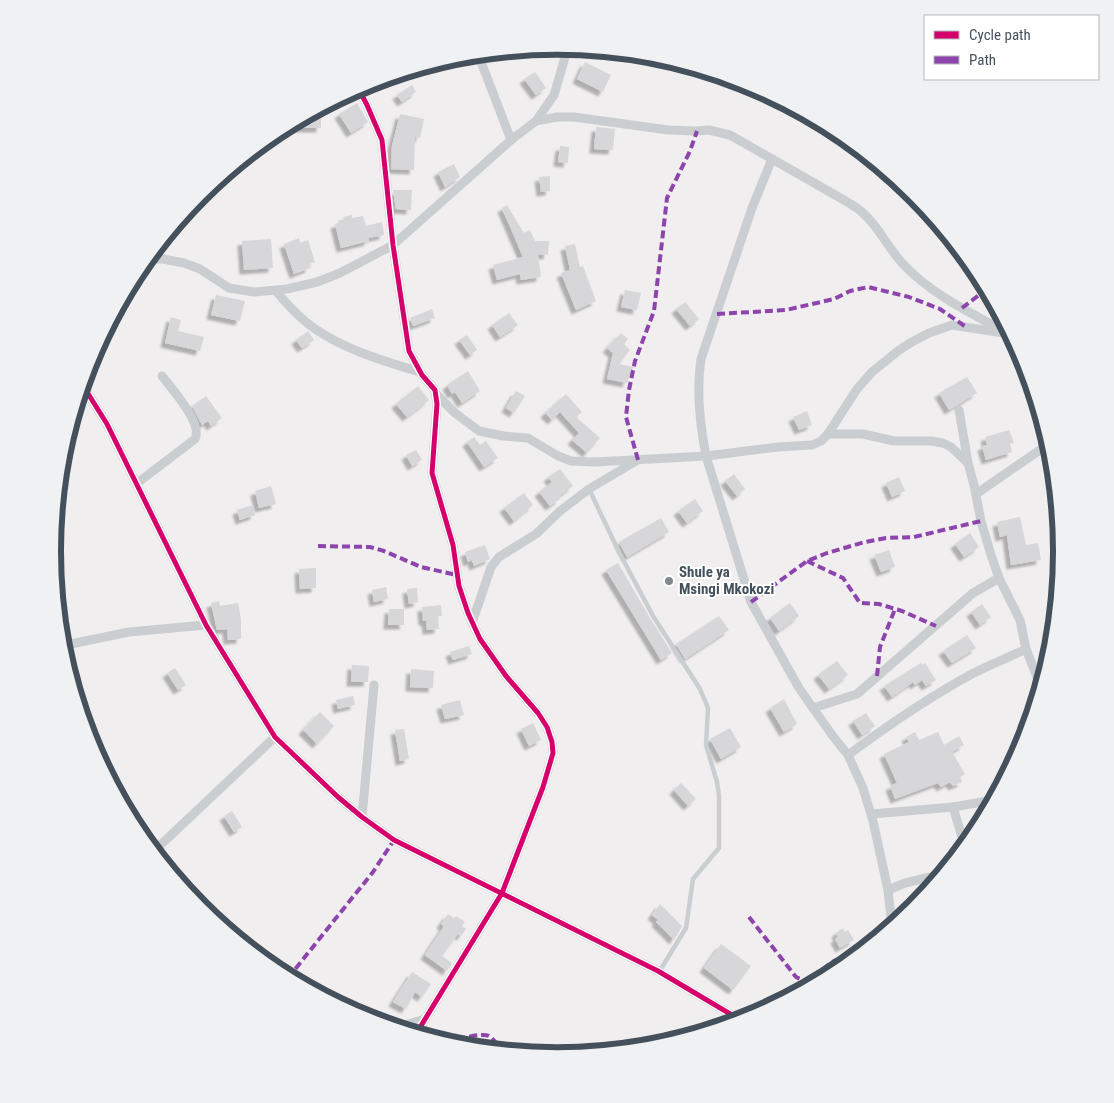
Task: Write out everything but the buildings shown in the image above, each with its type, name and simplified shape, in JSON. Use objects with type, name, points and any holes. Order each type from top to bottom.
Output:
[{"type":"street","points":[[156,259],[184,263],[200,269],[229,288],[254,292],[276,291],[327,278],[392,245],[511,140],[536,121],[554,95],[566,55]]},
{"type":"street","points":[[481,61],[511,140]]},
{"type":"street","points":[[362,95],[382,140],[392,245],[409,351],[420,372],[435,393],[455,413],[479,431],[528,438],[562,459],[595,462],[706,456],[778,447],[812,445],[828,434],[857,389],[872,372],[910,343],[929,333],[952,325],[1002,333]]},
{"type":"street","points":[[536,121],[557,117],[574,117],[668,130],[697,132],[709,130],[730,135],[862,211],[881,234],[892,252],[913,274],[946,298],[1000,328]]},
{"type":"street","points":[[772,159],[752,208],[701,358],[698,380],[702,437],[706,456],[751,602],[787,668],[832,735],[848,754],[863,788],[872,814],[888,890],[891,919]]},
{"type":"street","points":[[276,291],[306,322],[322,333],[370,356],[420,372]]},
{"type":"street","points":[[136,484],[195,439],[198,434],[184,405],[162,376]]},
{"type":"street","points":[[87,392],[107,424],[206,625],[276,737],[338,798],[394,840],[659,972],[733,1016]]},
{"type":"street","points":[[419,1028],[502,893],[550,766],[553,753],[547,727],[538,713],[506,676],[480,639],[472,623],[459,586],[453,546],[432,473],[437,404],[435,393]]},
{"type":"street","points":[[959,410],[981,521],[999,578],[1020,620],[1026,649],[1037,678]]},
{"type":"street","points":[[828,434],[862,434],[894,441],[931,441],[943,443],[951,447],[968,463]]},
{"type":"street","points":[[976,494],[1043,448]]},
{"type":"street","points":[[472,623],[481,593],[494,562],[505,552],[536,534],[560,511],[589,489],[638,460]]},
{"type":"street","points":[[813,708],[857,694],[973,593],[999,578]]},
{"type":"street","points":[[69,644],[129,632],[206,625]]},
{"type":"street","points":[[848,754],[955,683],[1026,649]]},
{"type":"street","points":[[362,817],[374,685]]},
{"type":"street","points":[[158,847],[276,737]]},
{"type":"street","points":[[872,814],[986,801]]},
{"type":"street","points":[[953,806],[962,838]]},
{"type":"street","points":[[888,890],[905,883],[932,877]]},
{"type":"street","points":[[406,1025],[425,1019]]},
{"type":"lane","points":[[589,489],[653,616],[700,690],[709,712],[706,745],[717,782],[719,848],[693,879],[686,928],[659,972]]},
{"type":"marked path","points":[[638,460],[626,417],[629,390],[635,361],[654,311],[667,198],[690,151],[697,131]]},
{"type":"marked path","points":[[717,314],[786,310],[834,299],[850,291],[868,287],[909,297],[940,309],[966,327]]},
{"type":"marked path","points":[[962,308],[981,294]]},
{"type":"marked path","points":[[751,602],[807,561],[827,553],[865,542],[886,538],[914,537],[981,521]]},
{"type":"marked path","points":[[318,546],[370,547],[421,567],[457,575]]},
{"type":"marked path","points":[[807,561],[843,578],[860,603],[879,604],[902,611],[936,626]]},
{"type":"marked path","points":[[877,676],[880,647],[895,609]]},
{"type":"marked path","points":[[293,971],[373,872],[394,840]]},
{"type":"marked path","points":[[749,917],[796,977],[807,980]]},
{"type":"marked path","points":[[822,971],[832,962],[839,959]]},
{"type":"marked path","points":[[463,1038],[485,1035],[493,1039],[497,1044]]},
{"type":"cycle path","points":[[362,95],[382,140],[393,245],[409,351],[422,375],[435,390],[437,404],[432,473],[453,545],[459,586],[468,613],[480,639],[506,676],[538,713],[547,727],[553,753],[543,787],[502,893],[419,1028]]},
{"type":"cycle path","points":[[87,392],[107,424],[206,625],[275,737],[338,797],[394,840],[658,971],[733,1016]]},
{"type":"place","name":"Shule ya Msingi Mkokozi","points":[[669,581]]}]
